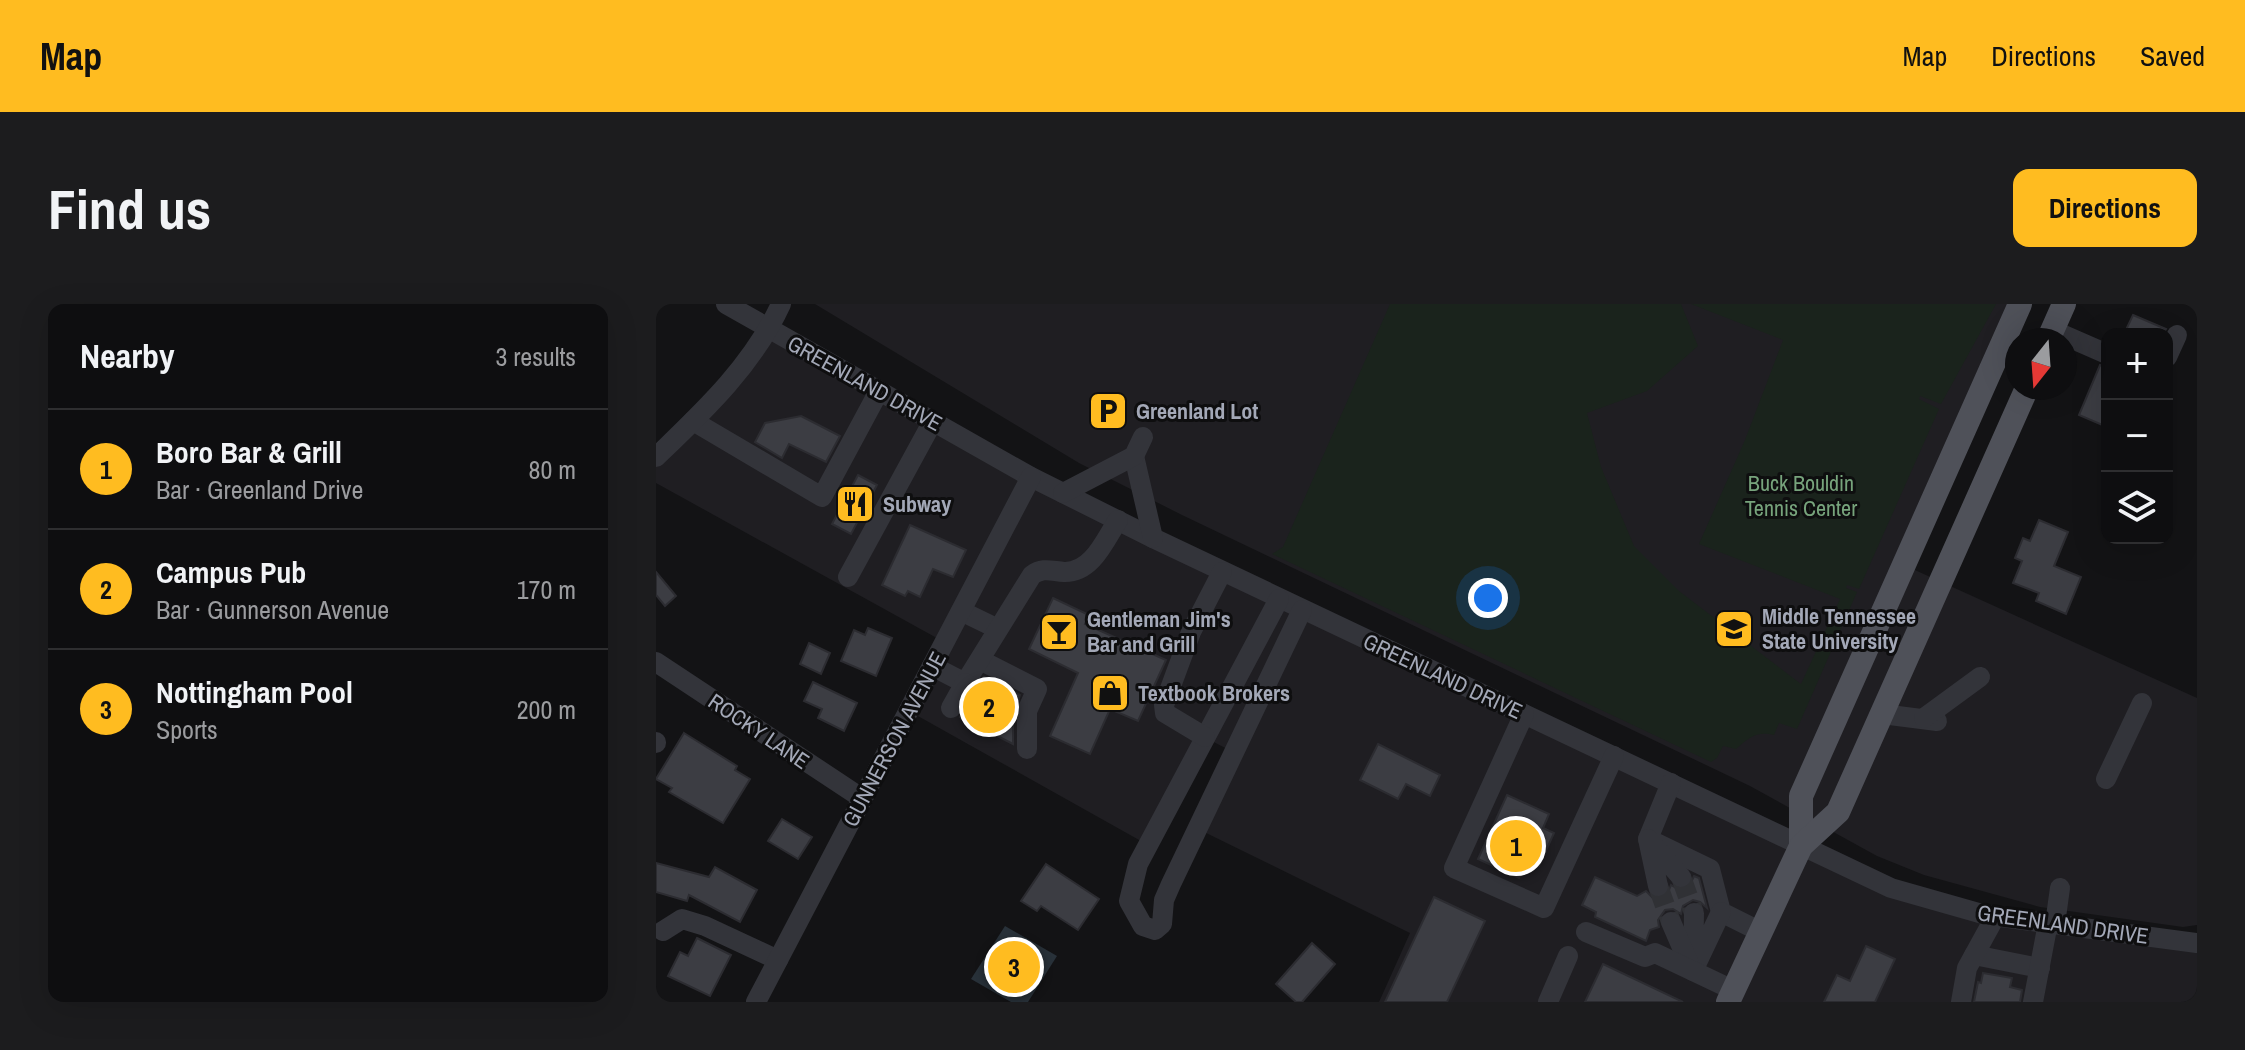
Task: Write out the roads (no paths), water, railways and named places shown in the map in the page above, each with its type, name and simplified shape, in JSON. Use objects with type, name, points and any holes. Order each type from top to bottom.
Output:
[{"type":"main road","points":[[1801,846],[1801,796],[2020,304]]},
{"type":"main road","points":[[2053,328],[2064,304]]},
{"type":"main road","points":[[1731,996],[1801,846],[1838,812],[2022,400]]},
{"type":"street","name":"GREENLAND DRIVE","points":[[726,304],[1031,477],[1222,572],[1891,888],[1995,917],[2197,943]]},
{"type":"street","points":[[656,457],[724,391],[769,329],[781,304]]},
{"type":"street","points":[[2173,344],[2177,335]]},
{"type":"street","points":[[2077,344],[2101,352]]},
{"type":"street","points":[[693,421],[822,497],[879,391]]},
{"type":"street","points":[[848,577],[933,421]]},
{"type":"street","points":[[1063,493],[1134,456],[1143,437]]},
{"type":"street","points":[[1134,456],[1153,538]]},
{"type":"street","name":"GUNNERSON AVENUE","points":[[756,1002],[1031,477]]},
{"type":"street","points":[[951,708],[1022,588],[1038,571],[1077,571],[1091,561],[1118,520]]},
{"type":"street","points":[[1205,737],[1177,723],[1165,713],[1164,705],[1191,632],[1222,572]]},
{"type":"street","points":[[1279,599],[1138,864],[1129,901],[1143,926],[1155,930],[1162,924],[1164,900],[1171,884],[1302,610]]},
{"type":"street","points":[[961,611],[998,629]]},
{"type":"street","points":[[980,660],[1037,689],[1027,711],[1027,749]]},
{"type":"street","name":"ROCKY LANE","points":[[656,662],[863,799]]},
{"type":"street","points":[[932,666],[965,683]]},
{"type":"street","points":[[1882,714],[1932,720],[1980,677]]},
{"type":"street","points":[[2106,779],[2142,703]]},
{"type":"street","points":[[1524,714],[1454,868],[1544,908],[1614,756]]},
{"type":"street","points":[[1658,886],[1648,839],[1671,783]]},
{"type":"street","points":[[1648,839],[1681,877]]},
{"type":"street","points":[[1648,839],[1710,869],[1721,912],[1693,971]]},
{"type":"street","points":[[2033,1002],[2060,888]]},
{"type":"street","points":[[1721,912],[1761,932]]},
{"type":"street","points":[[1693,971],[1694,913]]},
{"type":"street","points":[[1961,1002],[1967,968],[1995,917]]},
{"type":"street","points":[[663,931],[682,919],[705,926],[778,960]]},
{"type":"street","points":[[1671,922],[1693,971]]},
{"type":"street","points":[[1586,932],[1645,957],[1655,953],[1693,971],[1731,996]]},
{"type":"street","points":[[1974,955],[2040,968]]},
{"type":"street","points":[[1548,1002],[1568,956]]},
{"type":"tunnel","points":[[1681,877],[1694,913]]},
{"type":"tunnel","points":[[1658,886],[1671,922]]},
{"type":"place","name":"Greenland Lot","points":[[1108,411]]},
{"type":"place","name":"Subway","points":[[855,504]]},
{"type":"place","name":"Middle Tennessee State University","points":[[1734,629]]},
{"type":"place","name":"Gentleman Jim's Bar and Grill","points":[[1059,632]]},
{"type":"place","name":"Textbook Brokers","points":[[1110,693]]},
{"type":"place","name":"Campus Pub","points":[[989,707]]},
{"type":"place","name":"Boro Bar & Grill","points":[[1516,846]]},
{"type":"place","name":"Nottingham Pool","points":[[1014,967]]},
{"type":"park label","name":"Buck Bouldin Tennis Center","points":[[1801,496]]}]
